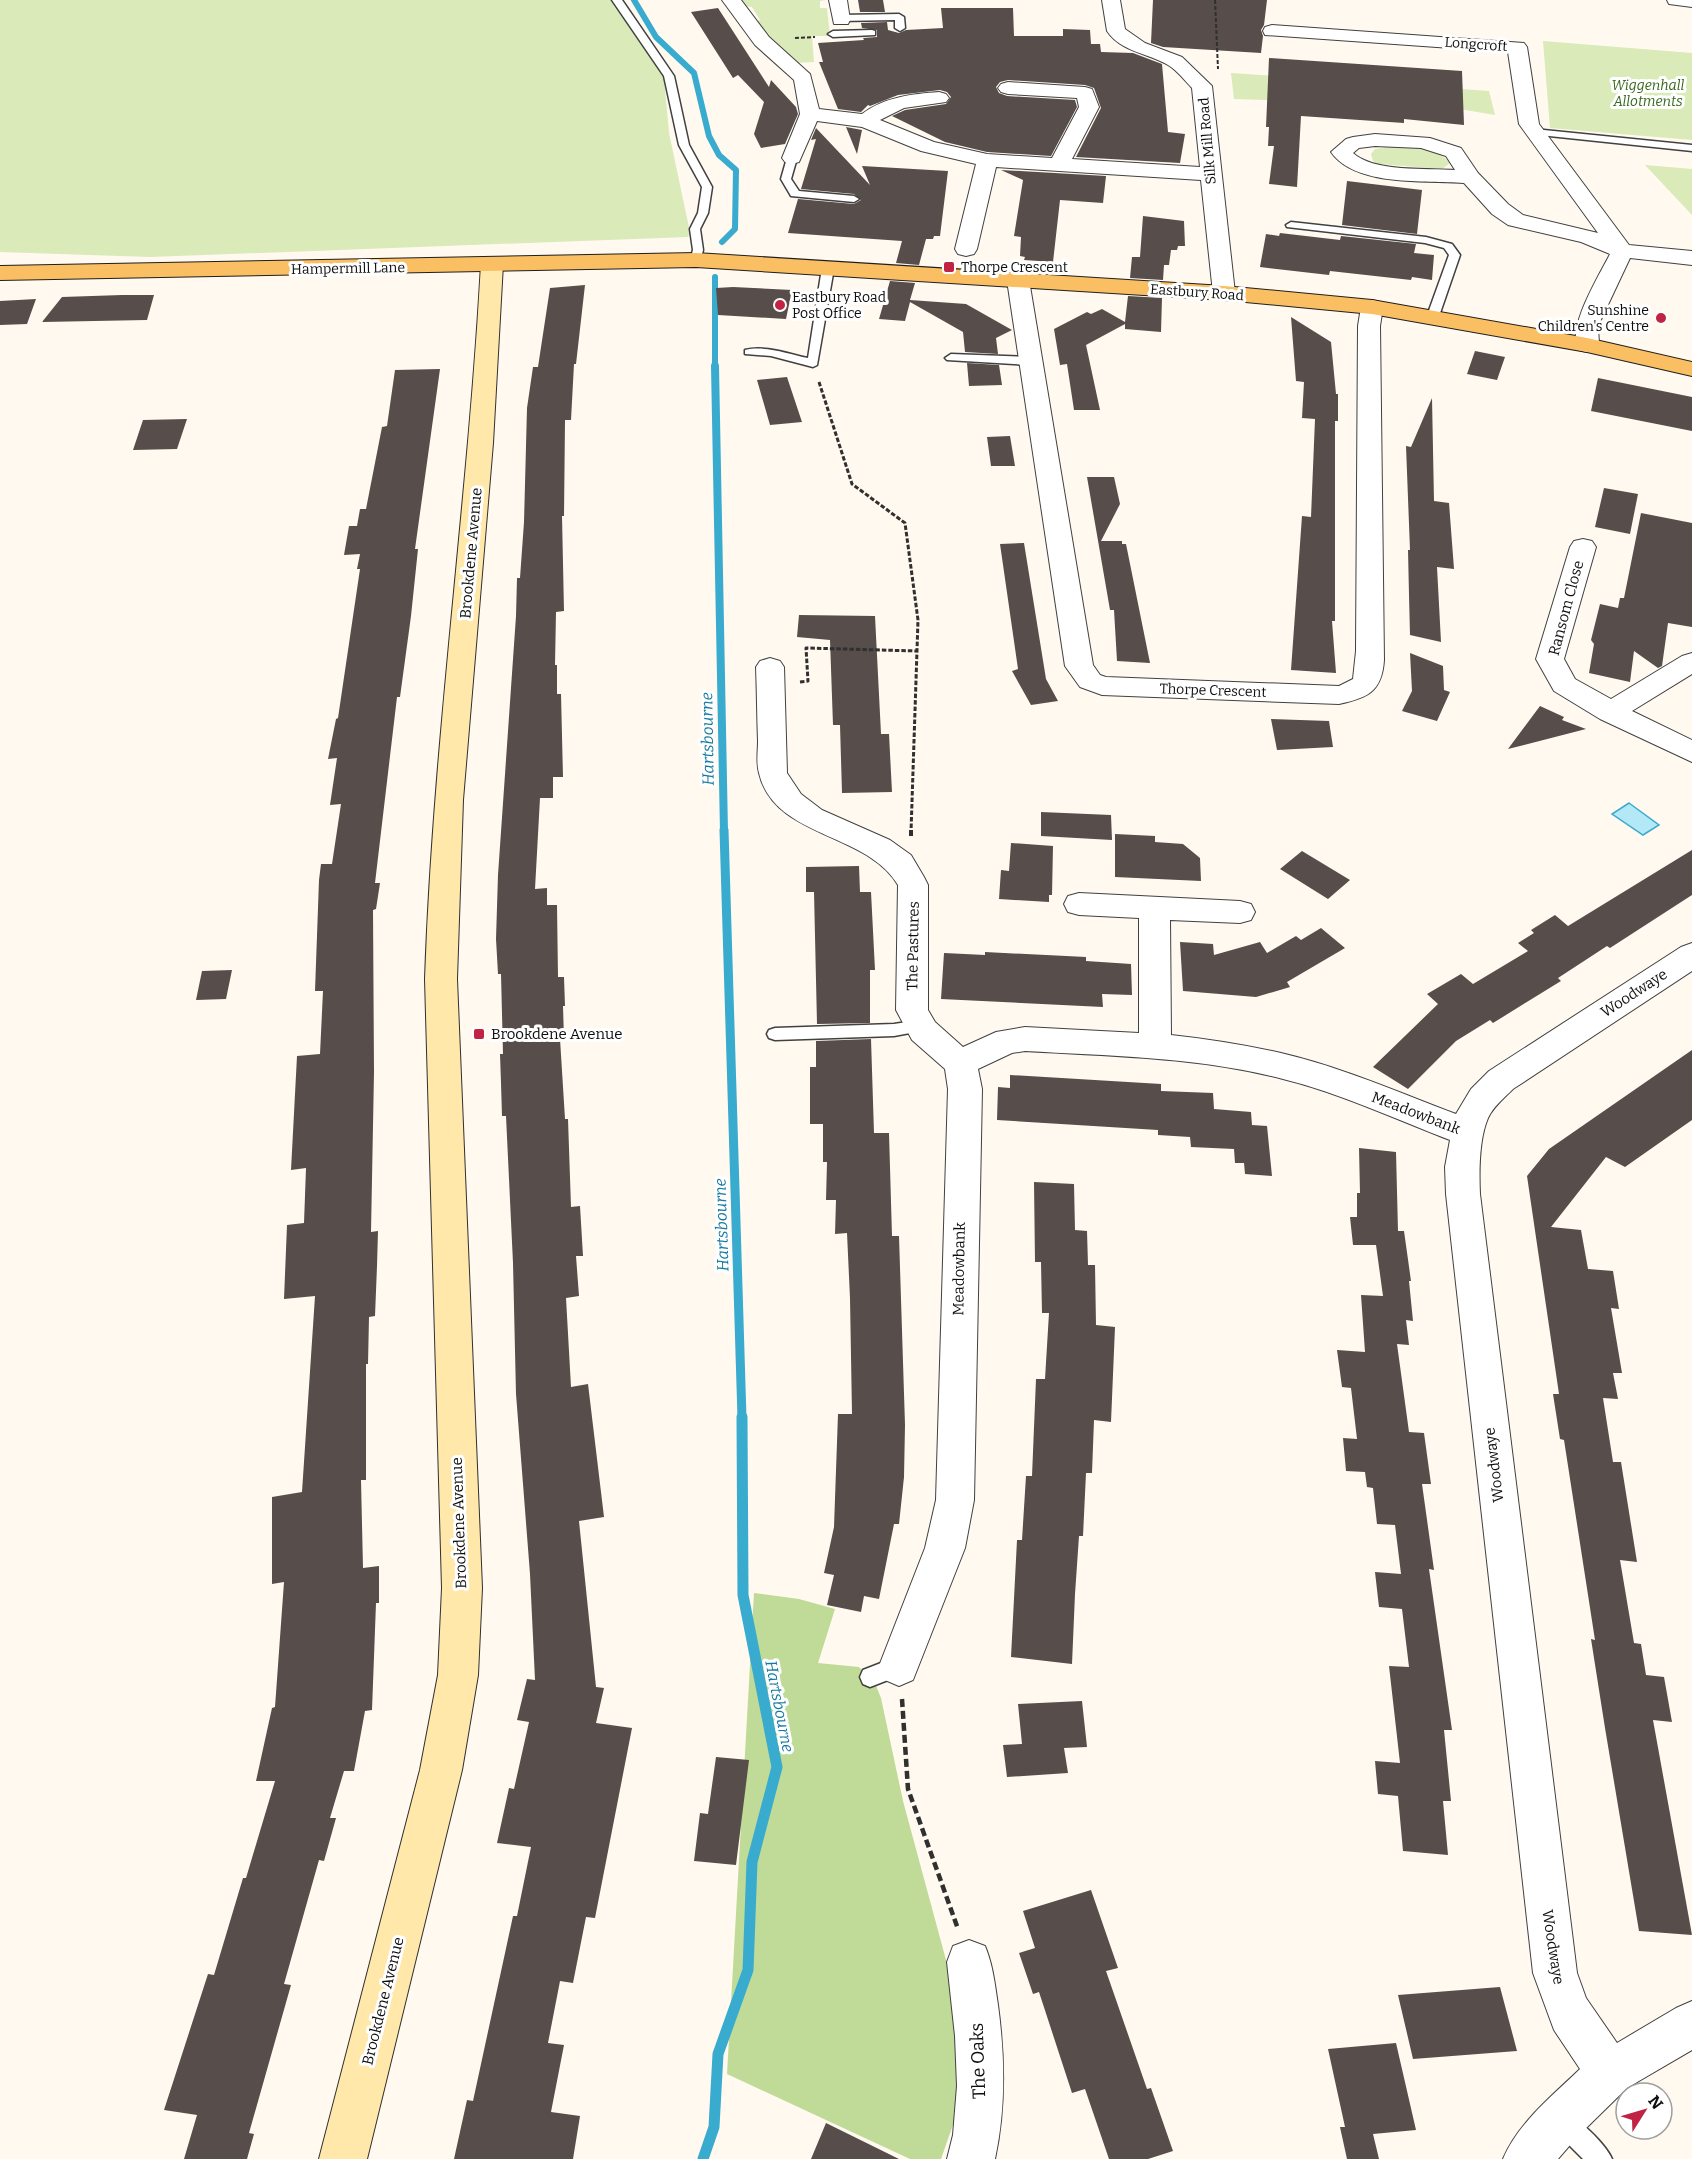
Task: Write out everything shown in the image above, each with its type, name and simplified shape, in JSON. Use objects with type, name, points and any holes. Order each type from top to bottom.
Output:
[{"type":"main road","name":"Hampermill Lane","points":[[0,273],[696,260]]},
{"type":"main road","name":"Eastbury Road","points":[[696,260],[1224,293],[1372,307],[1587,345],[1692,369]]},
{"type":"main road","name":"Brookdene Avenue","points":[[343,2159],[441,1770],[458,1675],[462,1587],[442,991],[442,897],[480,459],[492,264]]},
{"type":"street","points":[[731,0],[762,41],[803,78],[810,114],[792,158]]},
{"type":"street","name":"Silk Mill Road","points":[[1111,0],[1116,31],[1138,47],[1175,61],[1202,86],[1209,174],[1224,293]]},
{"type":"street","points":[[1676,0],[1692,1]]},
{"type":"street","name":"Longcroft","points":[[1272,31],[1517,47],[1529,124],[1622,251]]},
{"type":"street","points":[[1008,88],[1085,93],[1089,107],[1059,163]]},
{"type":"street","points":[[866,121],[882,108],[897,103],[939,98]]},
{"type":"street","points":[[810,114],[866,121],[928,147],[987,160],[1209,174]]},
{"type":"street","points":[[1470,177],[1373,171],[1352,163],[1341,152],[1353,143],[1375,140],[1423,142],[1454,152],[1470,177],[1500,209],[1516,220],[1588,237],[1622,251],[1692,258]]},
{"type":"street","points":[[966,249],[987,160]]},
{"type":"street","points":[[1587,345],[1587,326],[1622,251]]},
{"type":"street","name":"Thorpe Crescent","points":[[1018,280],[1079,666],[1086,677],[1095,684],[1108,686],[1348,693],[1362,687],[1370,674],[1368,400],[1369,326],[1372,307]]},
{"type":"street","name":"Ransom Close","points":[[1583,547],[1550,659],[1564,685],[1692,752]]},
{"type":"street","points":[[1610,711],[1692,662]]},
{"type":"street","name":"The Pastures","points":[[770,679],[773,773],[780,788],[791,801],[812,817],[879,847],[900,863],[913,885],[912,1010],[920,1026],[960,1063]]},
{"type":"street","points":[[1079,903],[1240,912]]},
{"type":"street","points":[[1154,908],[1155,1046]]},
{"type":"street","name":"Woodwaye","points":[[1611,2072],[1572,2020],[1563,2003],[1555,1973],[1463,1194],[1462,1167],[1471,1117],[1483,1098],[1501,1080],[1692,955]]},
{"type":"street","name":"Meadowbank","points":[[885,1671],[945,1548],[955,1500],[964,1089],[960,1063],[1007,1041],[1025,1039],[1155,1046],[1216,1054],[1318,1076],[1467,1132]]},
{"type":"street","name":"The Oaks","points":[[969,1962],[978,2031],[980,2071],[979,2116],[971,2159]]},
{"type":"street","points":[[1527,2159],[1560,2120],[1611,2072],[1692,2024]]},
{"type":"lane","points":[[617,0],[669,76],[684,146],[707,187],[703,213],[695,229],[698,250],[696,260]]},
{"type":"lane","points":[[838,18],[872,37],[870,17]]},
{"type":"lane","points":[[838,18],[899,17],[900,28]]},
{"type":"lane","points":[[1534,132],[1692,148]]},
{"type":"lane","points":[[792,158],[786,179],[795,194],[854,199]]},
{"type":"lane","points":[[1291,225],[1426,240],[1448,246],[1455,255],[1433,316]]},
{"type":"lane","points":[[749,352],[771,353],[813,363],[828,268]]},
{"type":"lane","points":[[951,358],[1030,361]]},
{"type":"lane","points":[[775,1034],[894,1030],[920,1026]]},
{"type":"lane","points":[[1560,2120],[1600,2159]]},
{"type":"path","points":[[1202,86],[1218,78],[1215,0]]},
{"type":"path","points":[[813,363],[852,484],[905,523],[918,620],[910,831],[913,885]]},
{"type":"path","points":[[770,679],[808,681],[806,648],[917,651]]},
{"type":"path","points":[[885,1671],[908,1789],[969,1962]]},
{"type":"green space","points":[[0,0],[613,0],[664,78],[669,133],[690,232],[688,237],[150,257],[0,252]]},
{"type":"green space","points":[[742,0],[826,0],[820,1],[820,8],[827,8],[830,36],[812,36],[814,62],[793,63],[777,43],[770,43],[754,22],[760,20],[752,7],[745,6]]},
{"type":"green space","name":"Wiggenhall Allotments","points":[[1543,41],[1692,53],[1692,140],[1550,128]]},
{"type":"green space","points":[[1231,73],[1489,91],[1495,115],[1442,106],[1234,99]]},
{"type":"green space","points":[[1386,147],[1429,150],[1444,157],[1450,163],[1442,169],[1379,164],[1373,161],[1371,154],[1375,149]]},
{"type":"green space","points":[[1645,165],[1692,169],[1692,215]]},
{"type":"green space","points":[[754,1593],[799,1599],[835,1609],[818,1663],[859,1667],[875,1683],[881,1698],[903,1801],[956,1997],[964,2077],[955,2119],[941,2159],[910,2159],[727,2074]]},
{"type":"water","points":[[1629,803],[1659,825],[1643,835],[1612,814]]},
{"type":"building","points":[[858,0],[883,0],[885,12],[860,12]]},
{"type":"building","points":[[1153,0],[1267,0],[1264,25],[1261,30],[1263,36],[1261,53],[1163,47],[1151,43]]},
{"type":"building","points":[[718,8],[769,87],[771,80],[796,107],[798,114],[785,144],[761,148],[754,134],[764,102],[738,75],[733,78],[691,12]]},
{"type":"building","points":[[941,8],[1013,8],[1014,36],[1063,36],[1063,29],[1090,30],[1091,44],[1100,44],[1101,52],[1133,53],[1162,64],[1168,132],[1185,134],[1180,163],[1076,157],[1101,108],[1094,88],[1085,85],[1008,80],[1000,82],[996,87],[999,93],[1007,96],[1075,100],[1077,107],[1051,156],[987,152],[945,142],[892,116],[905,110],[946,104],[951,97],[947,92],[940,90],[898,95],[868,105],[861,112],[838,109],[819,62],[823,62],[818,43],[877,37],[877,30],[862,28],[861,23],[887,22],[888,30],[899,33],[906,30],[943,28]]},
{"type":"building","points":[[1269,58],[1462,71],[1464,125],[1404,119],[1404,123],[1301,116],[1297,187],[1269,184],[1274,146],[1268,146],[1269,127],[1266,127]]},
{"type":"building","points":[[846,127],[862,130],[857,154]]},
{"type":"building","points":[[816,128],[870,185],[862,166],[948,171],[940,236],[926,239],[919,265],[896,263],[902,241],[788,233],[798,199],[854,204],[861,200],[854,194],[801,189],[816,139],[811,140]]},
{"type":"building","points":[[1001,170],[1106,176],[1103,203],[1060,200],[1053,262],[1024,260],[1025,257],[1020,256],[1021,237],[1014,236],[1023,180]]},
{"type":"building","points":[[1347,181],[1422,190],[1417,234],[1342,225]]},
{"type":"building","points":[[1143,216],[1184,221],[1185,246],[1178,246],[1177,250],[1171,250],[1169,265],[1164,265],[1163,280],[1130,278],[1132,257],[1140,257]]},
{"type":"building","points":[[1280,233],[1340,240],[1341,236],[1416,244],[1414,253],[1434,255],[1432,280],[1412,277],[1411,280],[1330,271],[1329,275],[1260,267],[1266,234],[1279,236]]},
{"type":"building","points":[[890,281],[915,283],[910,300],[966,304],[1012,330],[996,338],[998,354],[965,352],[963,332],[910,302],[905,321],[879,319]]},
{"type":"building","points":[[585,285],[576,364],[574,364],[571,420],[565,420],[564,516],[562,516],[564,611],[556,612],[555,665],[557,665],[557,694],[561,694],[563,777],[553,777],[553,798],[540,798],[535,889],[547,888],[547,905],[557,905],[558,977],[564,977],[564,1039],[560,1039],[565,1119],[568,1119],[571,1207],[580,1206],[583,1256],[576,1256],[579,1296],[566,1298],[571,1387],[588,1384],[604,1517],[579,1521],[596,1687],[604,1688],[596,1723],[632,1728],[595,1918],[586,1917],[573,1983],[560,1981],[548,2043],[564,2045],[551,2112],[580,2116],[573,2159],[454,2159],[467,2100],[473,2101],[513,1916],[517,1916],[531,1847],[497,1843],[509,1788],[514,1789],[529,1722],[517,1720],[527,1679],[535,1680],[530,1574],[516,1394],[506,1116],[502,1116],[501,974],[498,974],[496,939],[498,875],[517,578],[520,578],[524,522],[527,408],[533,367],[538,367],[550,288]]},
{"type":"building","points":[[716,288],[792,290],[786,319],[718,315]]},
{"type":"building","points":[[154,295],[147,320],[42,322],[62,297]]},
{"type":"building","points":[[1128,296],[1162,298],[1161,332],[1125,329],[1125,324],[1086,345],[1100,410],[1074,410],[1067,364],[1060,365],[1054,329],[1087,312],[1091,314],[1102,309],[1125,322]]},
{"type":"building","points":[[36,299],[27,324],[0,325],[0,301]]},
{"type":"building","points":[[1291,317],[1331,342],[1336,394],[1338,394],[1338,421],[1335,421],[1335,621],[1332,621],[1336,673],[1291,670],[1302,516],[1311,517],[1315,419],[1302,418],[1304,382],[1296,381]]},
{"type":"building","points":[[1475,351],[1505,357],[1497,380],[1467,374]]},
{"type":"building","points":[[967,363],[999,365],[1002,385],[969,386]]},
{"type":"building","points":[[440,369],[415,549],[418,549],[411,616],[400,697],[397,697],[375,883],[380,883],[376,909],[373,910],[374,1072],[371,1232],[378,1231],[375,1316],[369,1317],[368,1364],[366,1364],[366,1480],[361,1480],[363,1568],[379,1566],[372,1710],[365,1711],[354,1771],[344,1771],[330,1818],[336,1818],[324,1861],[319,1860],[284,1984],[291,1985],[249,2133],[254,2134],[247,2159],[184,2159],[197,2115],[164,2110],[208,1974],[214,1975],[275,1781],[256,1781],[272,1708],[275,1707],[284,1582],[272,1584],[272,1497],[302,1492],[315,1296],[284,1299],[287,1225],[304,1223],[306,1168],[291,1170],[297,1056],[320,1054],[323,991],[315,991],[319,880],[321,864],[332,864],[341,804],[330,805],[337,758],[328,759],[338,718],[360,569],[357,569],[360,554],[344,555],[349,526],[357,526],[360,509],[366,509],[382,427],[387,426],[395,370]]},
{"type":"building","points":[[787,377],[802,422],[770,425],[757,380]]},
{"type":"building","points":[[1598,378],[1692,397],[1692,431],[1591,411]]},
{"type":"building","points":[[1432,398],[1434,501],[1449,503],[1454,569],[1437,567],[1441,642],[1410,635],[1406,446],[1411,447]]},
{"type":"building","points":[[187,419],[177,449],[133,450],[143,420]]},
{"type":"building","points":[[1010,436],[1015,466],[991,466],[987,437]]},
{"type":"building","points":[[1087,477],[1114,477],[1120,504],[1101,541],[1122,541],[1122,544],[1126,544],[1150,663],[1117,661],[1114,610],[1110,610]]},
{"type":"building","points":[[1604,488],[1638,494],[1630,534],[1595,527]]},
{"type":"building","points":[[1641,513],[1692,523],[1692,627],[1668,623],[1662,666],[1658,668],[1634,651],[1630,682],[1589,673],[1594,644],[1591,640],[1600,604],[1618,608],[1620,598],[1624,598]]},
{"type":"building","points":[[1024,543],[1046,679],[1058,701],[1031,705],[1012,671],[1018,669],[1000,544]]},
{"type":"building","points":[[799,615],[875,616],[881,734],[889,734],[892,792],[842,793],[840,725],[833,725],[830,640],[797,637]]},
{"type":"building","points":[[1410,653],[1443,666],[1444,690],[1450,692],[1437,721],[1402,711],[1412,691]]},
{"type":"building","points":[[1540,706],[1564,717],[1562,720],[1586,729],[1508,749]]},
{"type":"building","points":[[1271,719],[1329,721],[1333,747],[1277,750]]},
{"type":"building","points":[[1041,812],[1111,815],[1112,840],[1041,836]]},
{"type":"building","points":[[1115,834],[1155,836],[1155,842],[1183,844],[1200,858],[1201,881],[1115,877]]},
{"type":"building","points":[[1011,843],[1053,846],[1052,895],[1049,895],[1049,902],[999,899],[1001,870],[1009,871]]},
{"type":"building","points":[[1692,850],[1692,895],[1610,948],[1607,946],[1558,978],[1561,981],[1493,1023],[1490,1020],[1456,1041],[1408,1089],[1373,1067],[1438,1004],[1427,994],[1461,974],[1473,984],[1528,951],[1518,943],[1534,933],[1531,930],[1555,915],[1568,926]]},
{"type":"building","points":[[1302,851],[1350,880],[1328,899],[1280,869]]},
{"type":"building","points":[[859,866],[860,892],[871,892],[875,970],[870,970],[870,1023],[817,1024],[814,892],[806,892],[806,867]]},
{"type":"building","points":[[1321,928],[1345,948],[1287,982],[1290,987],[1256,997],[1183,991],[1180,942],[1213,944],[1214,955],[1260,942],[1267,953],[1296,936],[1301,940]]},
{"type":"building","points":[[985,952],[1086,957],[1086,961],[1131,964],[1132,995],[1102,994],[1103,1007],[941,999],[944,953],[985,955]]},
{"type":"building","points":[[232,970],[226,999],[196,1000],[202,971]]},
{"type":"building","points":[[871,1039],[874,1133],[889,1133],[892,1236],[899,1236],[905,1425],[904,1477],[899,1524],[894,1524],[879,1599],[864,1596],[861,1612],[827,1605],[834,1575],[824,1573],[834,1527],[838,1414],[852,1414],[850,1298],[847,1233],[835,1234],[836,1200],[826,1200],[827,1162],[823,1162],[823,1124],[810,1124],[810,1067],[816,1067],[816,1041]]},
{"type":"building","points":[[1692,1050],[1692,1120],[1625,1167],[1606,1157],[1551,1227],[1581,1230],[1588,1269],[1613,1271],[1619,1309],[1611,1308],[1622,1373],[1613,1373],[1618,1399],[1603,1398],[1613,1462],[1621,1462],[1637,1562],[1620,1560],[1634,1643],[1641,1644],[1646,1675],[1664,1677],[1672,1722],[1653,1720],[1692,1935],[1639,1931],[1591,1639],[1595,1640],[1564,1440],[1560,1439],[1553,1394],[1559,1394],[1527,1176],[1549,1149]]},
{"type":"building","points":[[1010,1075],[1161,1084],[1161,1091],[1213,1093],[1214,1109],[1251,1112],[1252,1125],[1267,1126],[1272,1176],[1245,1174],[1244,1163],[1235,1163],[1234,1149],[1191,1147],[1190,1137],[1158,1135],[1158,1130],[997,1120],[998,1087],[1010,1088]]},
{"type":"building","points":[[1359,1148],[1396,1152],[1398,1231],[1404,1231],[1411,1281],[1409,1281],[1413,1321],[1406,1320],[1409,1345],[1397,1344],[1409,1432],[1424,1433],[1431,1484],[1422,1484],[1434,1570],[1429,1569],[1452,1730],[1444,1730],[1451,1801],[1443,1801],[1448,1855],[1403,1851],[1398,1796],[1378,1794],[1375,1761],[1400,1763],[1389,1666],[1409,1667],[1402,1609],[1379,1607],[1375,1572],[1401,1574],[1395,1525],[1377,1524],[1373,1488],[1367,1487],[1365,1472],[1346,1471],[1343,1438],[1357,1439],[1351,1388],[1342,1387],[1337,1350],[1365,1352],[1361,1295],[1383,1296],[1376,1245],[1353,1245],[1350,1217],[1357,1217],[1357,1193],[1360,1193]]},
{"type":"building","points":[[1034,1182],[1074,1184],[1075,1230],[1087,1231],[1088,1265],[1095,1265],[1096,1325],[1115,1327],[1111,1422],[1094,1420],[1092,1473],[1086,1473],[1083,1536],[1079,1536],[1072,1664],[1011,1657],[1017,1540],[1022,1540],[1026,1476],[1032,1476],[1036,1379],[1045,1379],[1049,1313],[1042,1313],[1041,1262],[1035,1262]]},
{"type":"building","points":[[1082,1701],[1087,1747],[1064,1748],[1068,1773],[1007,1777],[1003,1745],[1022,1744],[1018,1704]]},
{"type":"building","points":[[716,1757],[749,1760],[736,1865],[694,1861],[700,1813],[708,1814]]},
{"type":"building","points":[[1091,1890],[1118,1968],[1106,1971],[1147,2089],[1151,2088],[1173,2151],[1148,2159],[1109,2159],[1085,2089],[1072,2093],[1039,1992],[1033,1994],[1019,1953],[1035,1948],[1023,1911]]},
{"type":"building","points":[[1500,1987],[1517,2051],[1413,2059],[1398,1995]]},
{"type":"building","points":[[1396,2043],[1416,2130],[1373,2134],[1379,2159],[1347,2159],[1340,2127],[1345,2127],[1328,2049]]},
{"type":"building","points":[[826,2123],[899,2159],[811,2159]]},
{"type":"waterway","name":"Hartsbourne","points":[[634,0],[656,37],[694,73],[709,136],[719,155],[736,170],[735,229],[722,242]]},
{"type":"waterway","name":"Hartsbourne","points":[[715,277],[715,366]]},
{"type":"waterway","name":"Hartsbourne","points":[[715,366],[724,832]]},
{"type":"waterway","name":"Hartsbourne","points":[[724,830],[742,1418]]},
{"type":"waterway","name":"Hartsbourne","points":[[703,2159],[714,2127],[718,2054],[748,1970],[752,1862],[777,1767],[743,1595],[742,1417]]},
{"type":"place","name":"Thorpe Crescent","points":[[949,267]]},
{"type":"place","name":"Eastbury Road Post Office","points":[[780,305]]},
{"type":"place","name":"Sunshine Children's Centre","points":[[1661,318]]},
{"type":"place","name":"Brookdene Avenue","points":[[479,1034]]}]
